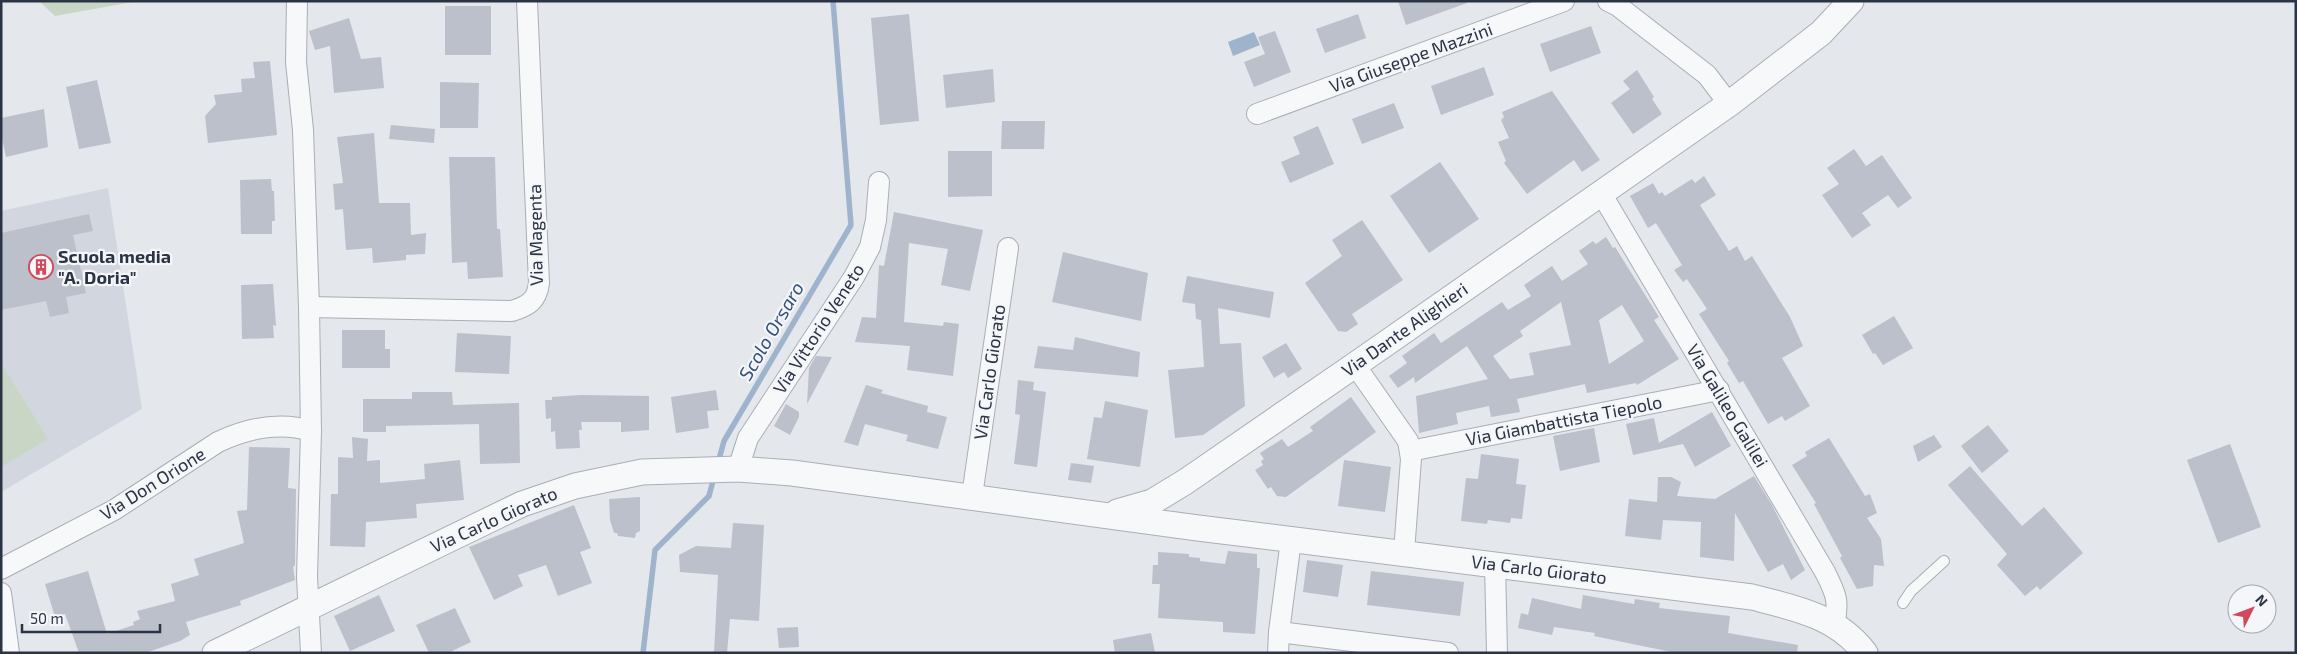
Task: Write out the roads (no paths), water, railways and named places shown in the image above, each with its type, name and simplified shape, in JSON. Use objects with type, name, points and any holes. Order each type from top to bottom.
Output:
[{"type":"street","points":[[297,1],[296,62],[303,130],[311,431],[307,577],[300,612],[302,632],[310,653]]},
{"type":"street","name":"Via Magenta","points":[[309,307],[512,310],[533,301],[538,294],[527,1]]},
{"type":"street","name":"Via Giuseppe Mazzini","points":[[1257,114],[1564,1]]},
{"type":"street","points":[[1608,1],[1618,6],[1707,76],[1729,104]]},
{"type":"street","name":"Via Dante Alighieri","points":[[1092,512],[1128,510],[1152,502],[1184,482],[1729,104],[1821,33],[1851,1]]},
{"type":"street","name":"Via Vittorio Veneto","points":[[734,469],[748,438],[854,277],[870,247],[876,220],[879,182]]},
{"type":"street","name":"Via Galileo Galilei","points":[[1601,193],[1719,390],[1836,594],[1837,611],[1834,624]]},
{"type":"street","name":"Via Carlo Giorato","points":[[972,496],[1008,248]]},
{"type":"street","points":[[1355,365],[1402,432],[1412,458],[1404,552]]},
{"type":"street","name":"Via Giambattista Tiepolo","points":[[1410,451],[1719,390]]},
{"type":"street","name":"Via Don Orione","points":[[1,569],[79,530],[218,442],[246,429],[273,426],[311,431]]},
{"type":"street","name":"Via Carlo Giorato","points":[[215,653],[531,501],[574,486],[612,477],[642,472],[703,468],[792,473],[1092,512],[1198,528],[1404,552],[1752,597],[1804,610],[1834,624],[1849,634],[1865,653]]},
{"type":"street","points":[[1184,482],[1180,492],[1181,506],[1184,514],[1198,528]]},
{"type":"street","name":"Via Carlo Giorato","points":[[1152,502],[1177,520],[1198,528]]},
{"type":"street","points":[[1278,653],[1291,540]]},
{"type":"street","points":[[1495,564],[1498,653]]},
{"type":"street","points":[[1,593],[9,653]]},
{"type":"street","points":[[1279,632],[1448,653]]},
{"type":"lane","points":[[1902,603],[1911,591],[1944,561]]},
{"type":"water","points":[[1254,32],[1260,45],[1233,56],[1228,42]]},
{"type":"waterway","name":"Scolo Orsaro","points":[[718,463],[724,441],[851,225],[833,1]]},
{"type":"waterway","name":"Scolo Orsaro","points":[[643,653],[655,550],[709,496],[714,477]]},
{"type":"place","name":"Scuola media \"A. Doria\"","points":[[41,267]]}]
